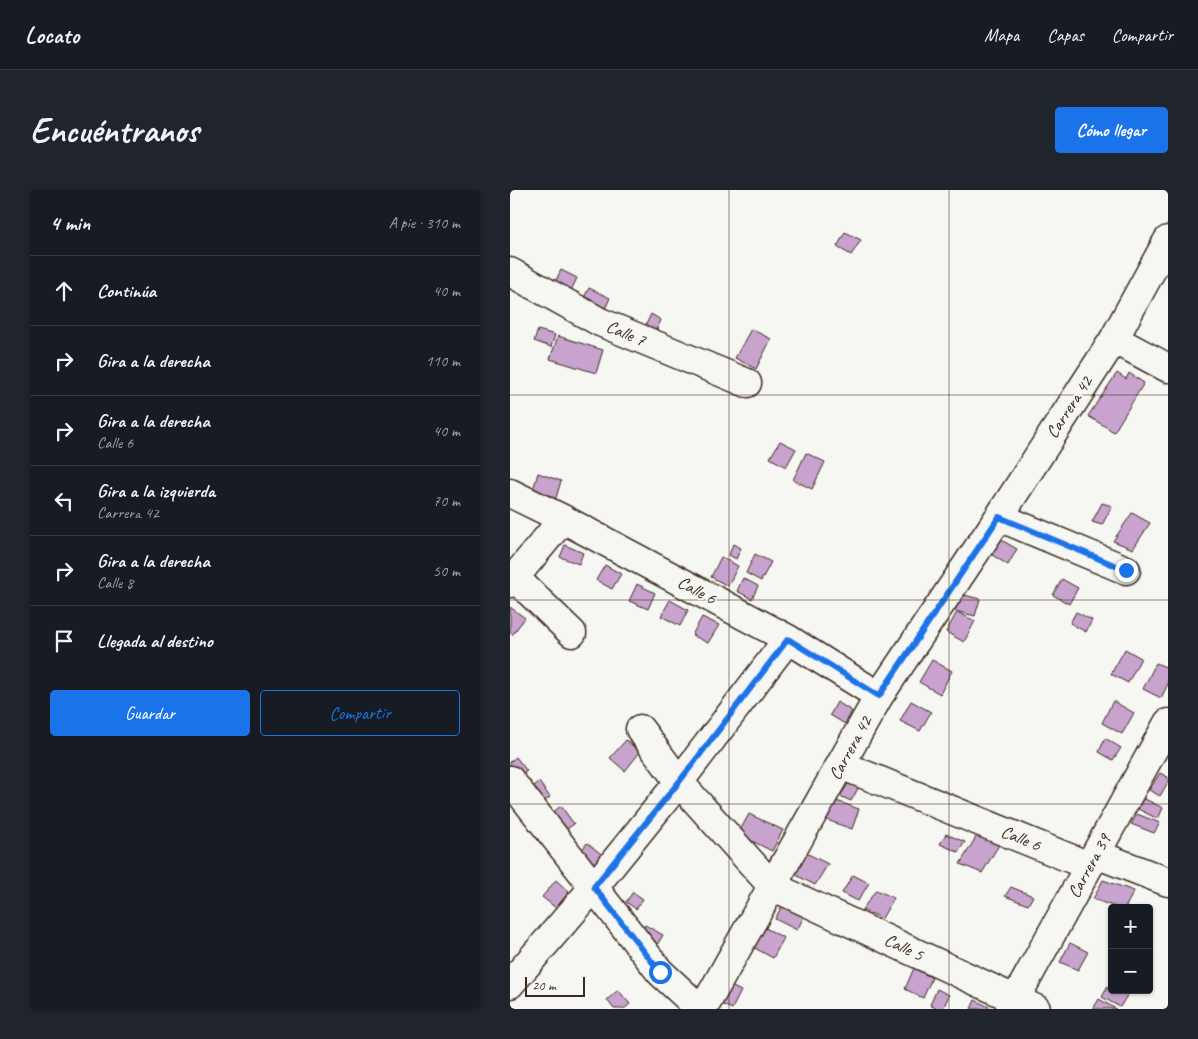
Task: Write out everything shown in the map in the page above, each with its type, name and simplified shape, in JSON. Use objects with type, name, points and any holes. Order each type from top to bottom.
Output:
[{"type":"street","name":"Carrera 42","points":[[702,1009],[879,696],[999,517],[1114,339],[1168,240]]},
{"type":"street","name":"Calle 7","points":[[510,272],[600,322],[747,383]]},
{"type":"street","points":[[1114,339],[1168,368]]},
{"type":"street","name":"Calle 6","points":[[510,493],[564,519],[788,639],[879,696]]},
{"type":"street","points":[[999,517],[1126,570]]},
{"type":"street","points":[[564,519],[512,580],[572,633]]},
{"type":"street","points":[[510,984],[594,887],[679,782],[788,639]]},
{"type":"street","name":"Carrera 39","points":[[1021,1006],[1093,860],[1168,723]]},
{"type":"street","points":[[640,729],[679,782],[772,886]]},
{"type":"street","name":"Calle 6","points":[[841,765],[1093,860],[1168,882]]},
{"type":"street","points":[[510,780],[660,972],[702,1009]]},
{"type":"street","name":"Calle 5","points":[[772,886],[1021,1006]]},
{"type":"building","points":[[845,232],[861,240],[851,255],[837,247]]},
{"type":"building","points":[[561,270],[577,278],[568,297],[552,288]]},
{"type":"building","points":[[589,288],[610,298],[605,309],[594,304],[581,303]]},
{"type":"building","points":[[651,314],[661,320],[653,338],[642,333]]},
{"type":"building","points":[[751,329],[771,339],[756,369],[735,358]]},
{"type":"building","points":[[538,330],[555,335],[551,347],[534,341]]},
{"type":"building","points":[[558,336],[603,350],[596,373],[550,359]]},
{"type":"building","points":[[1117,373],[1126,379],[1129,373],[1144,383],[1114,432],[1088,416]]},
{"type":"building","points":[[780,441],[796,449],[786,467],[770,458]]},
{"type":"building","points":[[806,453],[825,462],[812,489],[793,480]]},
{"type":"building","points":[[538,473],[561,481],[555,501],[532,493]]},
{"type":"building","points":[[1102,503],[1112,506],[1102,525],[1092,522]]},
{"type":"building","points":[[1132,513],[1150,523],[1133,549],[1113,541]]},
{"type":"building","points":[[998,538],[1017,549],[1008,565],[989,553]]},
{"type":"building","points":[[733,544],[741,548],[736,559],[729,555]]},
{"type":"building","points":[[565,545],[583,553],[579,564],[560,557]]},
{"type":"building","points":[[755,554],[771,562],[761,581],[746,573]]},
{"type":"building","points":[[721,557],[738,566],[728,586],[711,577]]},
{"type":"building","points":[[605,565],[621,574],[612,589],[596,580]]},
{"type":"building","points":[[743,578],[758,586],[752,599],[737,591]]},
{"type":"building","points":[[1062,579],[1078,588],[1069,604],[1053,595]]},
{"type":"building","points":[[637,584],[655,593],[648,609],[629,601]]},
{"type":"building","points":[[960,594],[980,599],[975,616],[955,611]]},
{"type":"building","points":[[670,600],[688,610],[680,626],[661,616]]},
{"type":"building","points":[[510,607],[525,618],[512,635],[510,633]]},
{"type":"building","points":[[957,612],[975,621],[964,642],[946,632]]},
{"type":"building","points":[[1076,612],[1092,620],[1086,632],[1070,623]]},
{"type":"building","points":[[702,617],[719,625],[708,643],[692,635]]},
{"type":"building","points":[[1125,649],[1141,658],[1128,683],[1111,674]]},
{"type":"building","points":[[932,660],[952,671],[940,694],[919,682]]},
{"type":"building","points":[[1156,663],[1168,668],[1168,684],[1161,698],[1143,689]]},
{"type":"building","points":[[911,701],[931,712],[920,731],[900,721]]},
{"type":"building","points":[[1113,701],[1134,713],[1122,734],[1102,723]]},
{"type":"building","points":[[837,702],[852,711],[845,724],[830,715]]},
{"type":"building","points":[[1105,738],[1121,748],[1113,760],[1099,752]]},
{"type":"building","points":[[626,740],[640,752],[625,771],[610,758]]},
{"type":"building","points":[[516,757],[527,771],[515,779],[510,773],[510,762]]},
{"type":"building","points":[[1160,773],[1168,777],[1168,782],[1160,796],[1149,790]]},
{"type":"building","points":[[852,778],[861,783],[851,801],[840,796]]},
{"type":"building","points":[[539,782],[550,797],[536,808],[525,793]]},
{"type":"building","points":[[1143,798],[1163,808],[1158,819],[1138,809]]},
{"type":"building","points":[[831,799],[859,809],[852,829],[824,819]]},
{"type":"building","points":[[561,806],[574,824],[557,836],[544,819]]},
{"type":"building","points":[[749,814],[783,830],[772,851],[738,834]]},
{"type":"building","points":[[1137,814],[1160,823],[1154,833],[1131,824]]},
{"type":"building","points":[[979,832],[1002,840],[982,873],[960,864]]},
{"type":"building","points":[[946,834],[965,842],[958,852],[940,844]]},
{"type":"building","points":[[587,843],[604,856],[596,866],[579,853]]},
{"type":"building","points":[[806,853],[828,864],[815,885],[794,874]]},
{"type":"building","points":[[853,875],[869,883],[858,901],[842,893]]},
{"type":"building","points":[[556,880],[569,892],[556,908],[542,897]]},
{"type":"building","points":[[1103,880],[1134,891],[1127,904],[1108,904],[1093,899]]},
{"type":"building","points":[[1011,887],[1033,896],[1028,905],[1005,896]]},
{"type":"building","points":[[876,890],[894,898],[882,918],[862,910]]},
{"type":"building","points":[[633,892],[643,899],[636,909],[626,902]]},
{"type":"building","points":[[785,900],[807,911],[797,930],[775,919]]},
{"type":"building","points":[[645,925],[663,935],[657,945],[639,934]]},
{"type":"building","points":[[762,926],[784,938],[773,958],[751,946]]},
{"type":"building","points":[[1070,943],[1088,952],[1078,970],[1060,962]]},
{"type":"building","points":[[914,968],[932,978],[923,998],[905,989]]},
{"type":"building","points":[[723,982],[741,991],[732,1009],[714,1001]]},
{"type":"building","points":[[1108,986],[1108,994],[1128,994],[1120,1007],[1102,997]]},
{"type":"building","points":[[937,989],[949,995],[943,1009],[937,1009],[930,1005]]},
{"type":"building","points":[[618,990],[630,1004],[624,1009],[614,1009],[607,1000]]},
{"type":"building","points":[[1099,999],[1116,1009],[1093,1009]]},
{"type":"building","points":[[975,1000],[993,1009],[971,1009]]},
{"type":"route","points":[[660,972],[594,887],[679,782],[788,639],[879,696],[999,517],[1126,570]]}]
